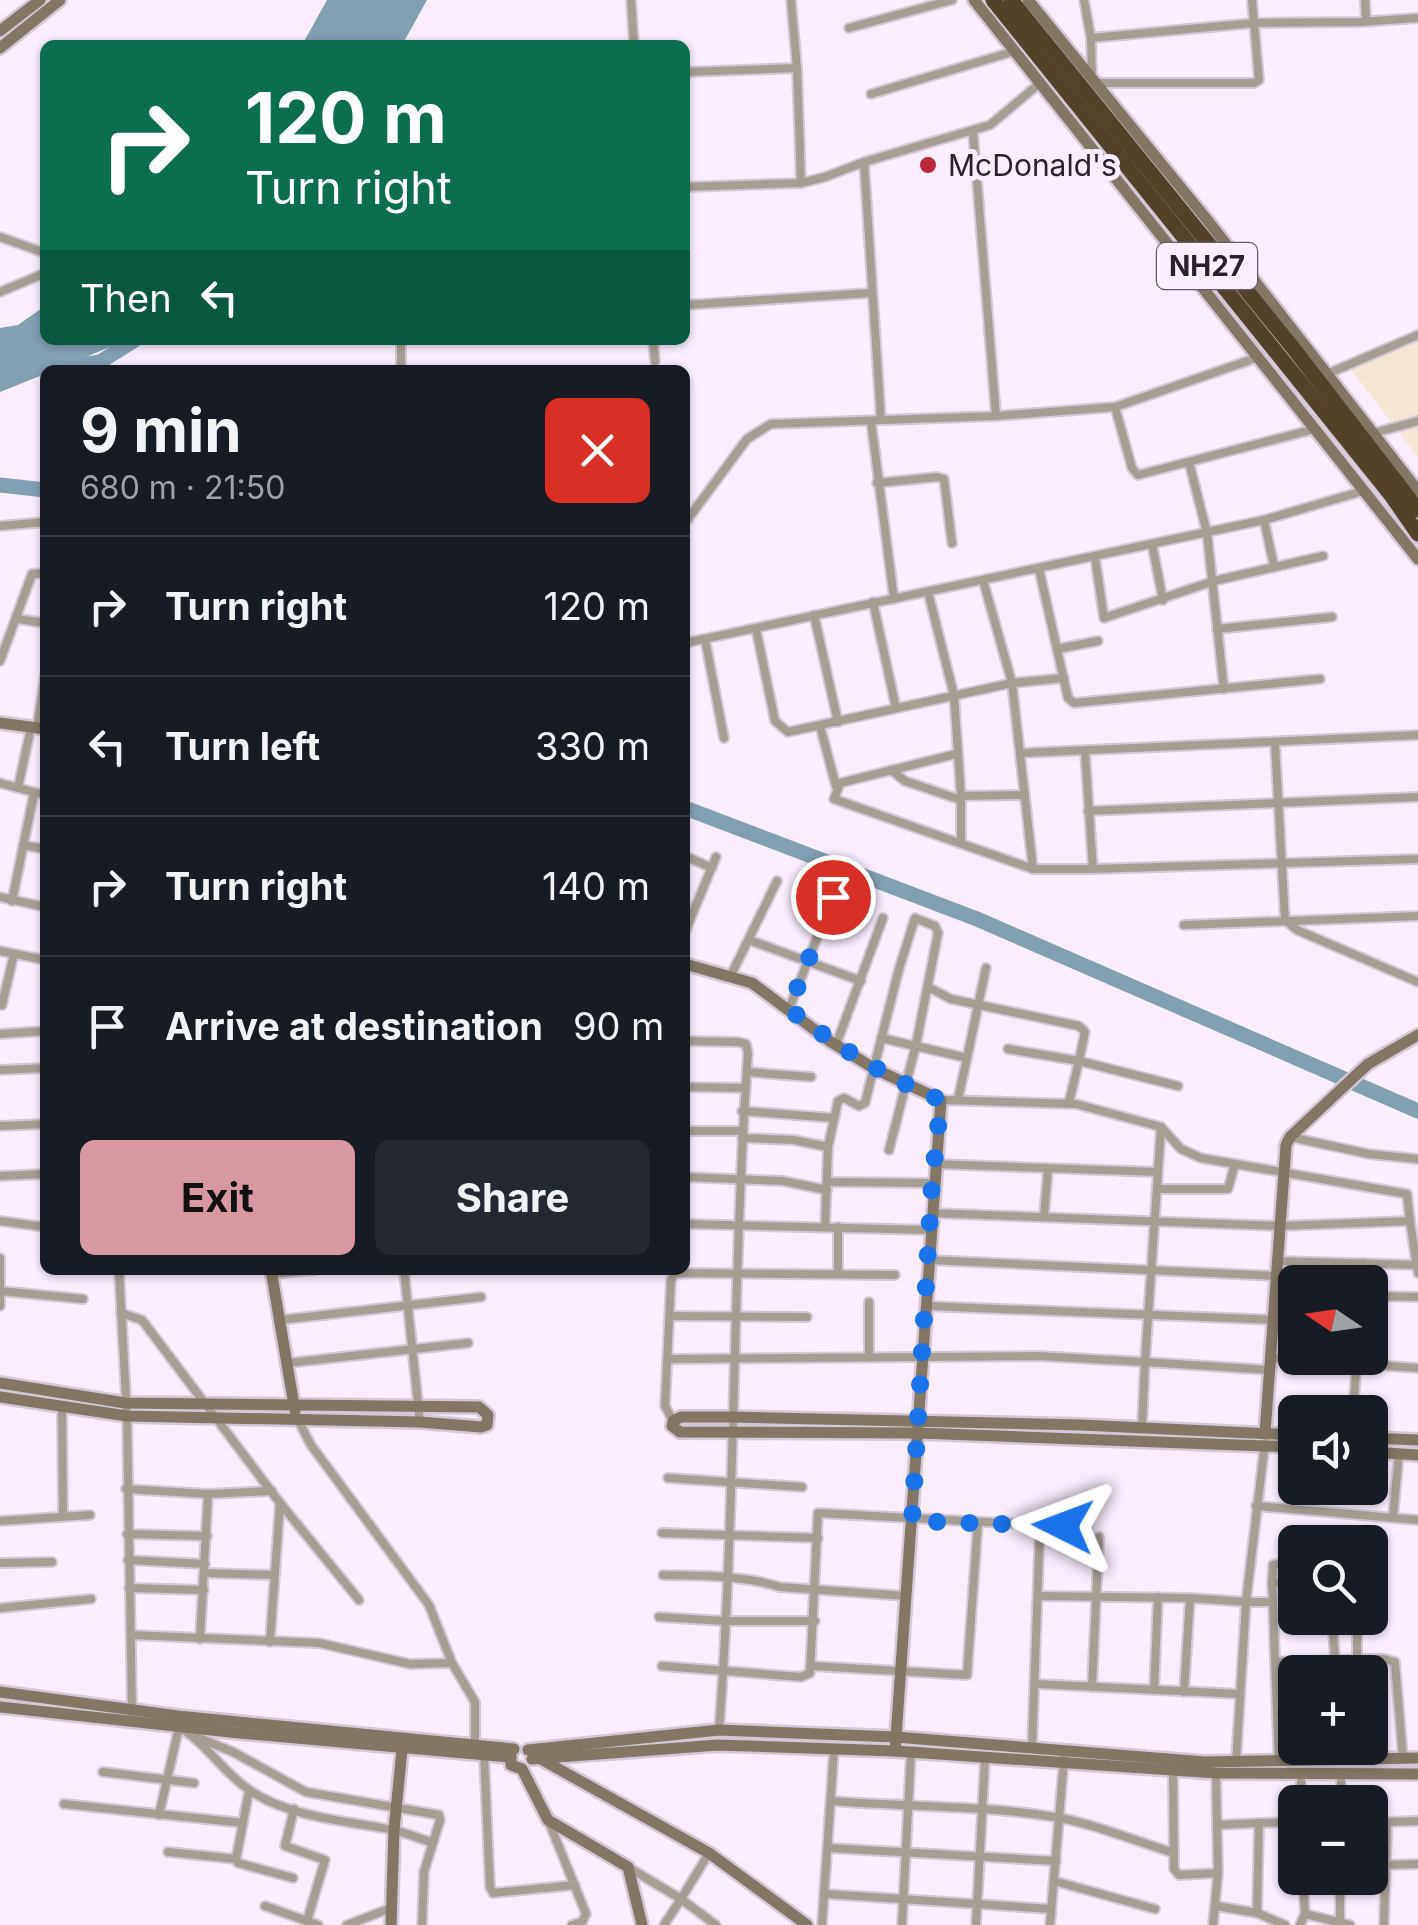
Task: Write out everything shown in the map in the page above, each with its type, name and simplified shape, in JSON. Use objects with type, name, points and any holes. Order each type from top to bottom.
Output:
[{"type":"highway","name":"NH27","points":[[993,0],[1391,495],[1418,534]]},
{"type":"highway","name":"NH27","points":[[1011,0],[1293,348],[1418,510]]},
{"type":"street","points":[[0,31],[40,0]]},
{"type":"street","points":[[0,48],[60,0]]},
{"type":"street","points":[[631,0],[634,40]]},
{"type":"street","points":[[791,0],[798,68],[801,183]]},
{"type":"street","points":[[849,28],[952,0]]},
{"type":"street","points":[[974,0],[1418,559]]},
{"type":"street","points":[[1028,0],[1418,490]]},
{"type":"street","points":[[1084,0],[1094,81]]},
{"type":"street","points":[[1094,81],[1254,83],[1261,74],[1252,0]]},
{"type":"street","points":[[1365,0],[1366,19]]},
{"type":"street","points":[[1091,38],[1254,22],[1417,18]]},
{"type":"street","points":[[871,94],[1014,51]]},
{"type":"street","points":[[690,72],[798,68]]},
{"type":"street","points":[[690,187],[801,183],[973,132],[990,125],[1040,83]]},
{"type":"street","points":[[973,132],[996,416]]},
{"type":"street","points":[[864,162],[877,483],[894,599]]},
{"type":"street","points":[[0,236],[40,251]]},
{"type":"street","points":[[0,292],[40,275]]},
{"type":"street","points":[[690,306],[870,293]]},
{"type":"street","points":[[1327,374],[1418,334]]},
{"type":"street","points":[[653,345],[655,362]]},
{"type":"street","points":[[690,516],[747,439],[762,427],[1115,407],[1259,357]]},
{"type":"street","points":[[1115,407],[1134,473],[1144,474],[1316,429]]},
{"type":"street","points":[[1373,433],[1418,421]]},
{"type":"street","points":[[1189,462],[1207,533],[1224,688]]},
{"type":"street","points":[[877,483],[937,476],[944,479],[952,543]]},
{"type":"street","points":[[690,642],[1207,533],[1362,491]]},
{"type":"street","points":[[1264,520],[1274,566]]},
{"type":"street","points":[[0,526],[40,522]]},
{"type":"street","points":[[1152,544],[1163,600]]},
{"type":"street","points":[[1095,556],[1104,618],[1214,580],[1323,556]]},
{"type":"street","points":[[1038,568],[1068,698],[1074,703],[1320,679]]},
{"type":"street","points":[[0,661],[32,574],[40,574]]},
{"type":"street","points":[[983,580],[1012,683],[1033,869]]},
{"type":"street","points":[[928,592],[954,695],[961,841]]},
{"type":"street","points":[[873,602],[896,708]]},
{"type":"street","points":[[814,615],[838,722]]},
{"type":"street","points":[[1218,628],[1332,617]]},
{"type":"street","points":[[18,619],[40,622]]},
{"type":"street","points":[[756,629],[775,720],[788,732],[1012,683],[1064,678]]},
{"type":"street","points":[[705,639],[724,738]]},
{"type":"street","points":[[1057,650],[1098,641]]},
{"type":"street","points":[[0,723],[38,728],[18,788]]},
{"type":"street","points":[[820,726],[837,803],[961,841],[1033,869],[1418,859]]},
{"type":"street","points":[[1022,753],[1418,735]]},
{"type":"street","points":[[1275,744],[1285,920],[1296,930],[1418,982]]},
{"type":"street","points":[[1085,752],[1093,869]]},
{"type":"street","points":[[836,786],[956,754]]},
{"type":"street","points":[[891,770],[906,780],[961,798],[1025,795]]},
{"type":"street","points":[[0,783],[40,794]]},
{"type":"street","points":[[12,901],[34,793]]},
{"type":"street","points":[[1088,811],[1418,797]]},
{"type":"street","points":[[23,844],[40,848]]},
{"type":"street","points":[[690,858],[712,868]]},
{"type":"street","points":[[690,920],[716,858]]},
{"type":"street","points":[[731,975],[777,880]]},
{"type":"street","points":[[789,1009],[833,897]]},
{"type":"street","points":[[0,898],[40,906]]},
{"type":"street","points":[[1184,925],[1418,916]]},
{"type":"street","points":[[836,1045],[883,918]]},
{"type":"street","points":[[826,1227],[828,1148],[834,1118],[840,1098],[863,1106],[916,918],[938,929],[907,1086],[889,1150]]},
{"type":"street","points":[[749,940],[860,980]]},
{"type":"street","points":[[0,951],[40,959]]},
{"type":"street","points":[[2,1005],[14,954]]},
{"type":"street","points":[[690,965],[752,984],[875,1069],[941,1100],[1069,1102],[1161,1127],[1181,1149],[1201,1158],[1418,1196]]},
{"type":"street","points":[[958,1099],[986,968]]},
{"type":"street","points":[[928,987],[951,999],[1084,1028],[1069,1102]]},
{"type":"street","points":[[0,1034],[40,1032]]},
{"type":"street","points":[[1278,1265],[1283,1173],[1290,1137],[1368,1064],[1418,1036]]},
{"type":"street","points":[[881,1038],[966,1058]]},
{"type":"street","points":[[690,1041],[746,1044],[718,1745]]},
{"type":"street","points":[[1008,1050],[1079,1061],[1178,1086]]},
{"type":"street","points":[[0,1070],[40,1068]]},
{"type":"street","points":[[747,1072],[811,1077]]},
{"type":"street","points":[[690,1087],[743,1088]]},
{"type":"street","points":[[895,1751],[927,1306],[932,1183],[941,1100]]},
{"type":"street","points":[[742,1111],[834,1118]]},
{"type":"street","points":[[0,1126],[40,1124]]},
{"type":"street","points":[[1142,1428],[1161,1127]]},
{"type":"street","points":[[690,1131],[794,1140],[828,1148]]},
{"type":"street","points":[[1290,1137],[1369,1154],[1418,1159]]},
{"type":"street","points":[[934,1164],[1158,1172]]},
{"type":"street","points":[[1156,1189],[1228,1188],[1234,1164]]},
{"type":"street","points":[[1044,1216],[1048,1170]]},
{"type":"street","points":[[0,1176],[40,1174]]},
{"type":"street","points":[[690,1177],[783,1180],[827,1186],[932,1183]]},
{"type":"street","points":[[1408,1194],[1418,1273]]},
{"type":"street","points":[[932,1213],[1413,1227]]},
{"type":"street","points":[[0,1221],[40,1226]]},
{"type":"street","points":[[690,1224],[930,1230]]},
{"type":"street","points":[[838,1227],[838,1274]]},
{"type":"street","points":[[0,1258],[0,1306]]},
{"type":"street","points":[[929,1260],[1278,1276]]},
{"type":"street","points":[[1278,1261],[1417,1265]]},
{"type":"street","points":[[690,1272],[895,1275]]},
{"type":"street","points":[[118,1275],[126,1409],[132,1716]]},
{"type":"street","points":[[272,1275],[298,1420],[311,1445],[424,1597],[452,1663],[475,1702],[490,1887],[493,1893],[575,1886]]},
{"type":"street","points":[[404,1275],[420,1422]]},
{"type":"street","points":[[674,1275],[665,1406],[672,1426],[680,1432],[1142,1428],[1278,1443]]},
{"type":"street","points":[[1236,1762],[1246,1602],[1278,1291]]},
{"type":"street","points":[[0,1292],[82,1299]]},
{"type":"street","points":[[1388,1296],[1418,1297]]},
{"type":"street","points":[[280,1320],[481,1298]]},
{"type":"street","points":[[869,1302],[870,1357]]},
{"type":"street","points":[[927,1306],[1276,1320]]},
{"type":"street","points":[[121,1313],[142,1320],[359,1600]]},
{"type":"street","points":[[670,1316],[807,1317]]},
{"type":"street","points":[[288,1363],[468,1343]]},
{"type":"street","points":[[669,1359],[1038,1356],[1278,1364]]},
{"type":"street","points":[[1388,1365],[1418,1368]]},
{"type":"street","points":[[0,1382],[126,1409],[215,1418],[480,1427],[486,1425],[488,1414],[479,1408],[205,1404],[126,1409],[62,1409],[0,1397]]},
{"type":"street","points":[[62,1409],[62,1516]]},
{"type":"street","points":[[673,1421],[681,1417],[734,1418],[1265,1440],[1278,1437]]},
{"type":"street","points":[[1388,1439],[1418,1440]]},
{"type":"street","points":[[1388,1453],[1418,1455]]},
{"type":"street","points":[[1392,1517],[1400,1454]]},
{"type":"street","points":[[668,1478],[802,1487]]},
{"type":"street","points":[[126,1489],[208,1494],[272,1490]]},
{"type":"street","points":[[200,1639],[208,1494]]},
{"type":"street","points":[[270,1642],[280,1502]]},
{"type":"street","points":[[1256,1506],[1418,1520]]},
{"type":"street","points":[[662,1666],[801,1677],[810,1673],[818,1513],[912,1521],[1063,1526]]},
{"type":"street","points":[[0,1521],[90,1515]]},
{"type":"street","points":[[813,1666],[966,1675],[978,1522]]},
{"type":"street","points":[[1031,1762],[1040,1525]]},
{"type":"street","points":[[662,1533],[818,1538]]},
{"type":"street","points":[[127,1534],[206,1536]]},
{"type":"street","points":[[1092,1687],[1100,1537]]},
{"type":"street","points":[[128,1560],[272,1575]]},
{"type":"street","points":[[0,1563],[52,1562]]},
{"type":"street","points":[[1278,1565],[1273,1566],[1272,1582],[1278,1738]]},
{"type":"street","points":[[663,1575],[726,1577],[906,1596]]},
{"type":"street","points":[[1272,1582],[1278,1582]]},
{"type":"street","points":[[129,1588],[204,1590]]},
{"type":"street","points":[[1039,1596],[1273,1602]]},
{"type":"street","points":[[1154,1690],[1158,1597]]},
{"type":"street","points":[[1184,1692],[1190,1598]]},
{"type":"street","points":[[0,1608],[90,1599]]},
{"type":"street","points":[[659,1616],[815,1621]]},
{"type":"street","points":[[131,1635],[334,1645],[410,1664],[452,1663]]},
{"type":"street","points":[[1388,1659],[1396,1662],[1402,1758]]},
{"type":"street","points":[[1036,1684],[1240,1694]]},
{"type":"street","points":[[0,1692],[180,1727],[403,1741]]},
{"type":"street","points":[[0,1707],[524,1754],[718,1745],[895,1751],[1216,1773],[1418,1774]]},
{"type":"street","points":[[180,1727],[306,1792],[439,1815],[424,1872],[422,1925]]},
{"type":"street","points":[[159,1814],[180,1727]]},
{"type":"street","points":[[524,1754],[719,1730],[896,1736],[1278,1763]]},
{"type":"street","points":[[195,1736],[217,1763],[249,1791],[332,1820],[394,1830],[433,1843]]},
{"type":"street","points":[[392,1925],[394,1830],[403,1741]]},
{"type":"street","points":[[822,1925],[834,1749]]},
{"type":"street","points":[[1050,1925],[1065,1750]]},
{"type":"street","points":[[902,1925],[911,1753]]},
{"type":"street","points":[[524,1754],[529,1766],[522,1770],[548,1820],[586,1914],[582,1922],[573,1925]]},
{"type":"street","points":[[524,1754],[710,1853],[799,1923]]},
{"type":"street","points":[[1388,1757],[1418,1758]]},
{"type":"street","points":[[976,1925],[984,1759]]},
{"type":"street","points":[[1173,1770],[1174,1868],[1179,1875],[1218,1873]]},
{"type":"street","points":[[103,1772],[194,1783]]},
{"type":"street","points":[[1213,1925],[1218,1873],[1216,1773]]},
{"type":"street","points":[[1301,1776],[1301,1785]]},
{"type":"street","points":[[1341,1776],[1341,1785]]},
{"type":"street","points":[[236,1859],[249,1791]]},
{"type":"street","points":[[830,1800],[908,1808],[982,1808],[1059,1818],[1174,1853]]},
{"type":"street","points":[[64,1804],[243,1823]]},
{"type":"street","points":[[294,1809],[285,1846],[324,1860],[307,1921]]},
{"type":"street","points":[[548,1820],[681,1899],[716,1925]]},
{"type":"street","points":[[1388,1822],[1418,1820]]},
{"type":"street","points":[[1218,1825],[1278,1822]]},
{"type":"street","points":[[1257,1913],[1259,1823]]},
{"type":"street","points":[[828,1848],[1056,1860]]},
{"type":"street","points":[[168,1852],[236,1859],[242,1866],[293,1878]]},
{"type":"street","points":[[664,1925],[710,1853]]},
{"type":"street","points":[[1388,1865],[1418,1864]]},
{"type":"street","points":[[628,1868],[642,1925]]},
{"type":"street","points":[[1054,1881],[1155,1909]]},
{"type":"street","points":[[826,1894],[1052,1909]]},
{"type":"street","points":[[1300,1925],[1305,1914],[1304,1895]]},
{"type":"street","points":[[1305,1914],[1345,1924],[1342,1895]]},
{"type":"street","points":[[1384,1895],[1384,1925]]},
{"type":"street","points":[[265,1906],[318,1925]]},
{"type":"street","points":[[1216,1906],[1257,1913],[1286,1925]]},
{"type":"street","points":[[346,1925],[392,1908]]},
{"type":"shaded area","points":[[1418,337],[1418,457],[1349,367]]},
{"type":"water","points":[[327,0],[427,0],[405,40],[305,40]]},
{"type":"water","points":[[40,310],[40,345],[115,345],[66,365],[40,365],[40,376],[0,392],[0,328],[18,325]]},
{"type":"waterway","points":[[81,365],[100,362],[127,345]]},
{"type":"waterway","points":[[0,485],[40,489]]},
{"type":"waterway","points":[[690,810],[977,919],[1418,1111]]},
{"type":"place","name":"McDonald's","points":[[928,165]]},
{"type":"route","points":[[833,897],[789,1009],[831,1042],[875,1069],[941,1100],[932,1183],[912,1521],[1063,1526]]}]
